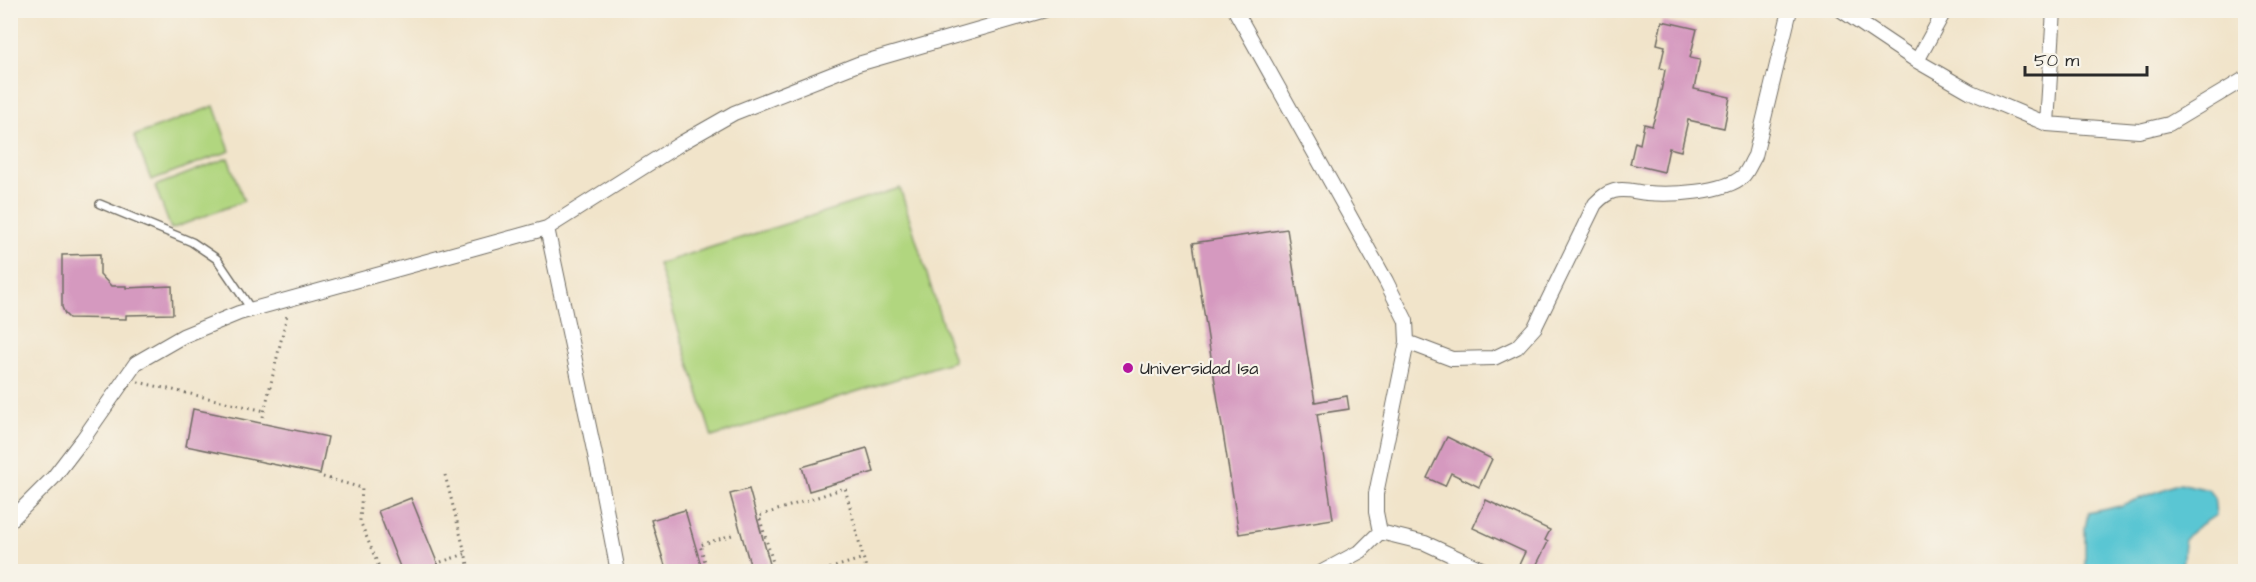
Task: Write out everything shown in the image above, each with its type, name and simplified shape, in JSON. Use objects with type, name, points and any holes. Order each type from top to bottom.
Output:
[{"type":"street","points":[[10,521],[53,478],[136,363],[183,336],[251,309],[547,228],[683,142],[734,113],[858,64],[1045,10]]},
{"type":"street","points":[[1235,10],[1406,321],[1407,342],[1376,494],[1376,512],[1380,532]]},
{"type":"street","points":[[1407,342],[1452,358],[1494,358],[1516,347],[1535,327],[1595,204],[1603,195],[1626,189],[1669,194],[1702,190],[1721,186],[1744,176],[1755,156],[1790,10]]},
{"type":"street","points":[[1841,10],[1917,61],[1971,92],[2047,124],[2139,131],[2169,124],[2246,78]]},
{"type":"street","points":[[1917,61],[1945,10]]},
{"type":"street","points":[[2047,124],[2054,10]]},
{"type":"street","points":[[547,228],[618,572]]},
{"type":"street","points":[[1322,572],[1361,551],[1380,532]]},
{"type":"street","points":[[1380,532],[1425,543],[1488,572]]},
{"type":"lane","points":[[100,204],[192,242],[217,259],[251,309]]},
{"type":"path","points":[[263,417],[291,298]]},
{"type":"path","points":[[125,379],[265,411]]},
{"type":"path","points":[[445,476],[470,572]]},
{"type":"path","points":[[323,477],[363,488],[360,521],[381,572]]},
{"type":"path","points":[[776,572],[759,516],[845,488],[867,572]]},
{"type":"path","points":[[708,572],[700,544],[735,534]]},
{"type":"path","points":[[441,562],[465,554]]},
{"type":"path","points":[[818,572],[864,558]]},
{"type":"green space","points":[[214,106],[230,151],[151,180],[134,136]]},
{"type":"green space","points":[[228,158],[244,201],[171,229],[155,186]]},
{"type":"green space","points":[[900,188],[954,361],[712,437],[658,264]]},
{"type":"water","points":[[2180,483],[2209,490],[2214,496],[2216,515],[2188,535],[2184,544],[2183,561],[2177,571],[2085,571],[2085,528],[2088,513],[2120,506]]},
{"type":"building","points":[[1662,21],[1697,29],[1690,58],[1700,60],[1694,89],[1730,97],[1724,128],[1688,120],[1681,151],[1669,148],[1664,172],[1630,164],[1635,142],[1640,144],[1644,124],[1652,126],[1658,107],[1665,70],[1660,68],[1665,46],[1657,44]]},
{"type":"building","points":[[1287,229],[1315,402],[1347,396],[1349,409],[1317,414],[1333,519],[1239,534],[1193,243]]},
{"type":"building","points":[[100,254],[100,274],[111,286],[126,286],[126,288],[172,286],[173,314],[126,315],[126,319],[69,318],[62,307],[62,255]]},
{"type":"building","points":[[193,409],[328,437],[320,474],[186,446]]},
{"type":"building","points":[[1447,437],[1492,459],[1479,487],[1451,473],[1445,486],[1427,478]]},
{"type":"building","points":[[867,448],[874,472],[809,491],[802,467]]},
{"type":"building","points":[[749,489],[770,564],[751,568],[730,494]]},
{"type":"building","points":[[411,498],[441,572],[402,572],[378,511]]},
{"type":"building","points":[[1486,500],[1550,530],[1545,540],[1548,542],[1533,572],[1527,572],[1518,567],[1525,552],[1473,528]]},
{"type":"building","points":[[685,510],[703,572],[667,572],[651,520]]},
{"type":"place","name":"Universidad Isa","points":[[1128,368]]}]
